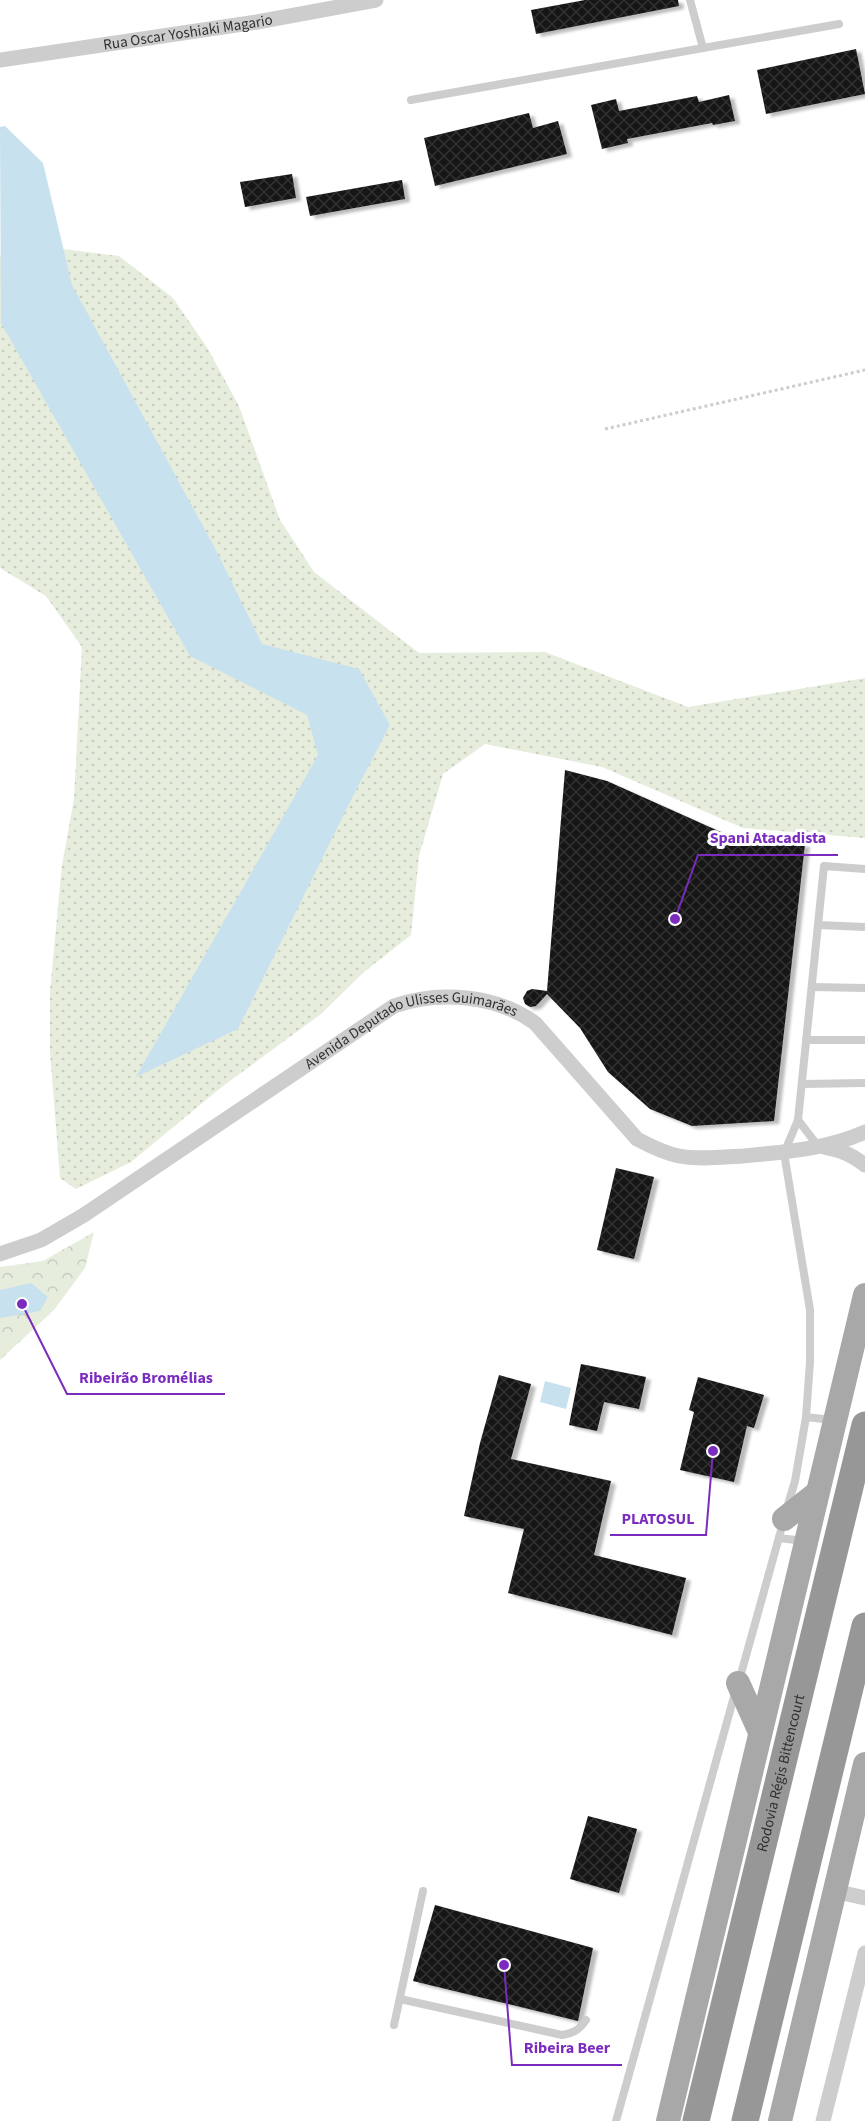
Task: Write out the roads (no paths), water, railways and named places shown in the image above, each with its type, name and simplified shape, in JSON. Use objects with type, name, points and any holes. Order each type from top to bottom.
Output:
[{"type":"highway","name":"Rodovia Régis Bittencourt","points":[[675,2119],[865,1425]]},
{"type":"highway","points":[[745,2121],[865,1626]]},
{"type":"main road","points":[[675,2119],[760,1732],[865,1295]]},
{"type":"main road","points":[[782,1528],[817,1493]]},
{"type":"main road","points":[[738,1683],[760,1732]]},
{"type":"main road","points":[[780,2121],[865,1764]]},
{"type":"street","name":"Rua Oscar Yoshiaki Magario","points":[[0,60],[257,22],[376,0]]},
{"type":"street","name":"Avenida Deputado Ulisses Guimarães","points":[[0,1254],[41,1240],[84,1215],[394,1006],[414,999],[451,998],[488,1001],[508,1007],[523,1015],[535,1023],[637,1139],[656,1149],[678,1156],[705,1159],[784,1153],[852,1138],[865,1132]]},
{"type":"street","name":"Avenida Deputado Ulisses Guimarães","points":[[818,1146],[845,1152],[865,1165]]},
{"type":"street","points":[[834,1891],[865,1898]]},
{"type":"street","points":[[823,2121],[865,1953]]},
{"type":"lane","points":[[690,0],[703,48]]},
{"type":"lane","points":[[411,100],[839,24]]},
{"type":"lane","points":[[615,2121],[795,1481],[806,1417],[810,1362],[810,1310],[784,1153],[798,1120],[824,866],[865,869]]},
{"type":"lane","points":[[818,925],[865,927]]},
{"type":"lane","points":[[812,987],[865,988]]},
{"type":"lane","points":[[806,1040],[865,1040]]},
{"type":"lane","points":[[802,1084],[865,1083]]},
{"type":"lane","points":[[798,1120],[818,1146]]},
{"type":"lane","points":[[806,1417],[834,1421]]},
{"type":"lane","points":[[782,1528],[806,1541]]},
{"type":"lane","points":[[394,2025],[423,1891]]},
{"type":"lane","points":[[400,1999],[562,2036],[574,2033],[586,2020]]},
{"type":"water","points":[[5,126],[43,163],[72,285],[217,552],[262,644],[359,669],[390,725],[238,1029],[136,1077],[318,755],[307,715],[190,656],[1,323],[0,127]]},
{"type":"water","points":[[31,1283],[48,1297],[40,1311],[0,1318],[0,1290]]},
{"type":"water","points":[[545,1381],[571,1388],[566,1409],[540,1402]]},
{"type":"place","name":"Spani Atacadista","points":[[675,919]]},
{"type":"place","name":"Ribeirão Bromélias","points":[[22,1304]]},
{"type":"place","name":"PLATOSUL","points":[[713,1451]]},
{"type":"place","name":"Ribeira Beer","points":[[504,1965]]}]
